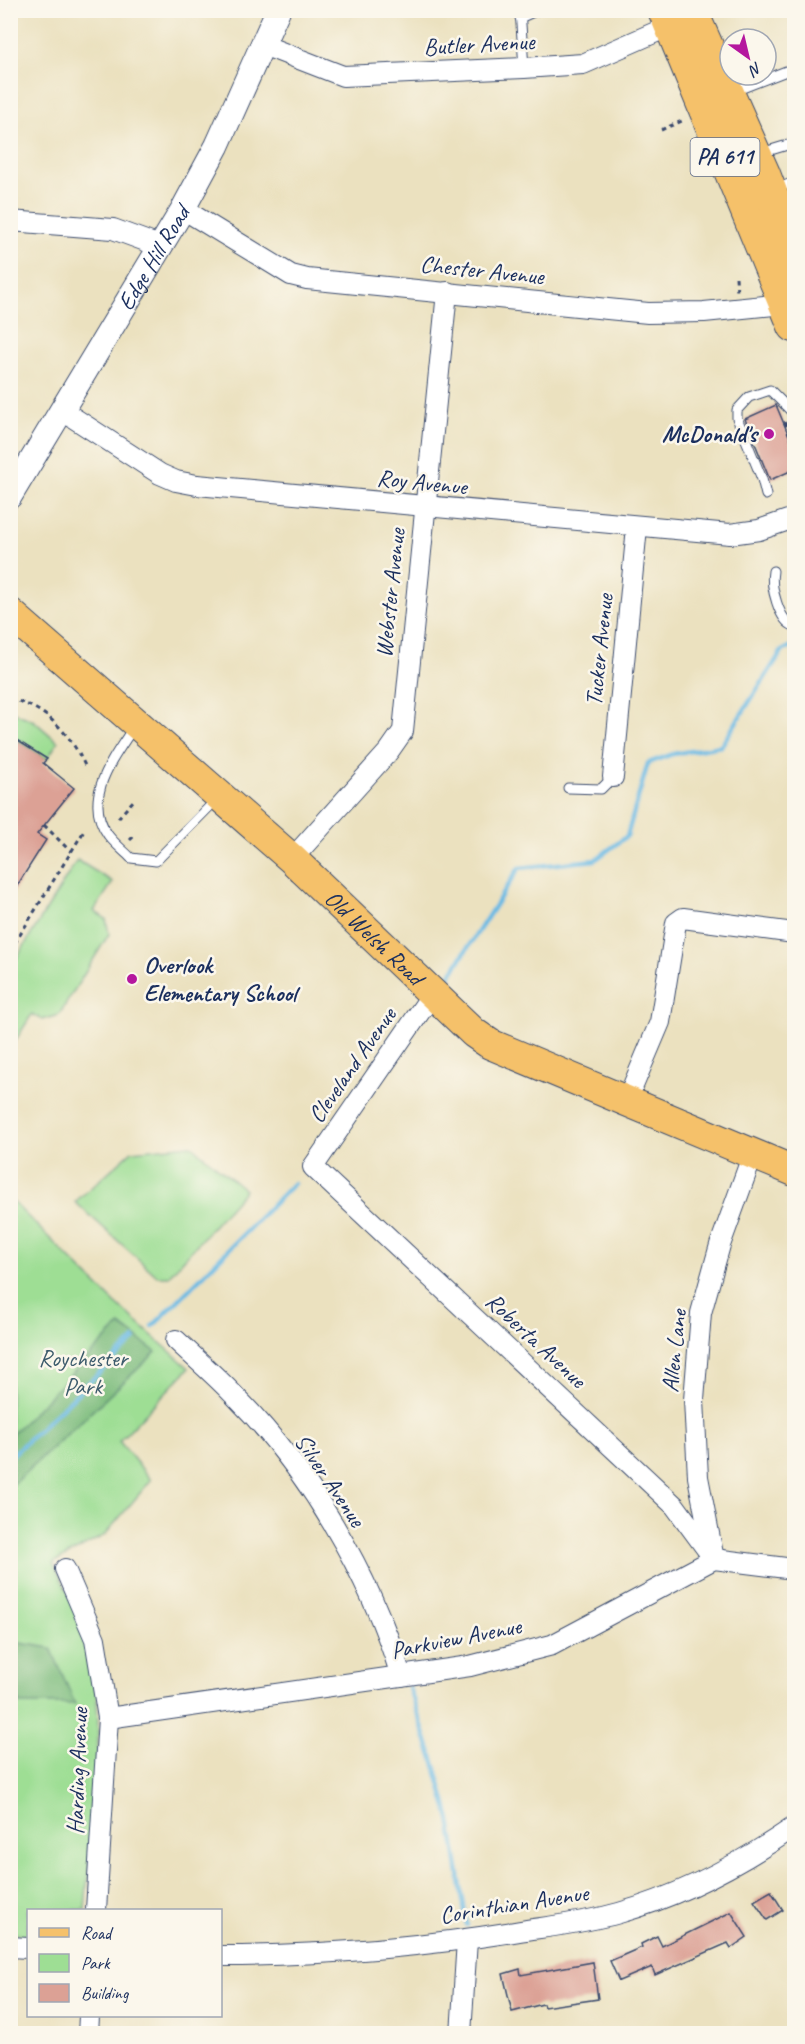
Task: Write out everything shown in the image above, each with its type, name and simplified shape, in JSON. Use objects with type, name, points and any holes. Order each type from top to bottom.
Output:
[{"type":"highway","name":"PA 611","points":[[679,16],[727,94],[755,155],[783,187],[795,253]]},
{"type":"highway","name":"PA 611","points":[[679,16],[792,310]]},
{"type":"main road","name":"Old Welsh Road","points":[[10,614],[292,860],[474,1033],[490,1044],[795,1170]]},
{"type":"street","name":"Edge Hill Road","points":[[10,496],[183,209],[217,146],[278,10]]},
{"type":"street","name":"Butler Avenue","points":[[263,45],[343,76],[583,64],[679,16]]},
{"type":"street","name":"Chester Avenue","points":[[183,209],[291,275],[307,279],[648,313],[792,310]]},
{"type":"street","points":[[10,221],[113,229],[162,247]]},
{"type":"street","name":"Webster Avenue","points":[[292,860],[388,751],[402,731],[447,292]]},
{"type":"street","name":"Roy Avenue","points":[[63,411],[160,474],[176,481],[424,508],[730,534],[759,531],[795,518]]},
{"type":"street","name":"Tucker Avenue","points":[[613,777],[637,527]]},
{"type":"street","points":[[627,1100],[660,1022],[676,923],[683,918],[795,933]]},
{"type":"street","name":"Cleveland Avenue","points":[[313,1167],[433,993]]},
{"type":"street","name":"Allen Lane","points":[[714,1559],[698,1477],[694,1400],[700,1324],[720,1245],[753,1154]]},
{"type":"street","name":"Roberta Avenue","points":[[313,1167],[675,1506],[714,1559]]},
{"type":"street","name":"Silver Avenue","points":[[176,1340],[234,1394],[319,1499],[363,1581],[401,1676]]},
{"type":"street","points":[[714,1559],[795,1569]]},
{"type":"street","name":"Parkview Avenue","points":[[108,1718],[470,1666],[552,1645],[714,1559]]},
{"type":"street","name":"Harding Avenue","points":[[65,1569],[94,1639],[108,1718],[96,1909]]},
{"type":"street","name":"Corinthian Avenue","points":[[222,1956],[295,1956],[467,1940],[619,1913],[700,1883],[752,1855],[795,1827]]},
{"type":"street","points":[[461,2034],[467,1940]]},
{"type":"street","points":[[10,1947],[27,1948]]},
{"type":"street","points":[[88,2034],[89,2017]]},
{"type":"lane","points":[[524,68],[520,14],[537,10]]},
{"type":"lane","points":[[727,94],[795,68]]},
{"type":"lane","points":[[755,155],[795,143]]},
{"type":"lane","points":[[765,495],[762,479],[737,418],[737,410],[749,397],[770,390],[792,412]]},
{"type":"lane","points":[[773,571],[771,582],[781,610],[787,623],[795,626]]},
{"type":"lane","points":[[136,723],[103,774],[96,811],[108,835],[131,858],[156,861],[219,798]]},
{"type":"lane","points":[[568,788],[601,789],[613,777]]},
{"type":"path","points":[[661,130],[682,121]]},
{"type":"path","points":[[784,419],[794,445]]},
{"type":"path","points":[[10,699],[23,702],[48,717],[75,743],[86,768]]},
{"type":"path","points":[[118,818],[134,800]]},
{"type":"path","points":[[44,825],[71,852]]},
{"type":"path","points":[[10,951],[84,831]]},
{"type":"path","points":[[129,841],[136,834]]},
{"type":"green space","points":[[11,711],[34,721],[58,742],[47,759],[11,736]]},
{"type":"green space","points":[[77,860],[113,882],[94,911],[106,919],[109,934],[59,1015],[42,1020],[32,1014],[14,1043],[10,1040],[11,967]]},
{"type":"green space","points":[[191,1145],[245,1190],[169,1276],[157,1276],[75,1202],[132,1151]]},
{"type":"green space","name":"Roychester Park","points":[[10,1199],[114,1302],[189,1368],[119,1441],[151,1480],[105,1535],[53,1563],[85,1632],[94,1673],[97,1705],[97,1775],[85,1909],[27,1909],[27,1935],[10,1934]]},
{"type":"green space","points":[[120,1325],[156,1352],[11,1486],[11,1435]]},
{"type":"green space","points":[[13,1642],[51,1648],[75,1704],[19,1704]]},
{"type":"building","name":"McDonald's","points":[[776,405],[795,450],[795,469],[770,480],[745,419]]},
{"type":"building","points":[[10,736],[47,759],[43,763],[74,788],[37,834],[46,840],[10,897]]},
{"type":"building","points":[[771,1891],[783,1910],[767,1920],[754,1901]]},
{"type":"building","points":[[731,1912],[747,1937],[731,1948],[728,1943],[655,1975],[652,1967],[619,1981],[610,1961],[642,1947],[641,1944],[657,1936],[662,1946]]},
{"type":"building","points":[[593,1962],[598,1999],[544,2007],[543,2004],[512,2012],[503,1974],[520,1969],[521,1975]]},
{"type":"waterway","points":[[447,980],[519,868],[595,860],[627,836],[648,763],[673,754],[721,746],[782,651],[794,645]]},
{"type":"waterway","points":[[153,1326],[294,1183]]},
{"type":"waterway","points":[[10,1457],[135,1339]]},
{"type":"waterway","points":[[409,1688],[450,1819],[467,1925]]},
{"type":"place","name":"McDonald's","points":[[769,434]]},
{"type":"place","name":"Overlook Elementary School","points":[[132,979]]}]
